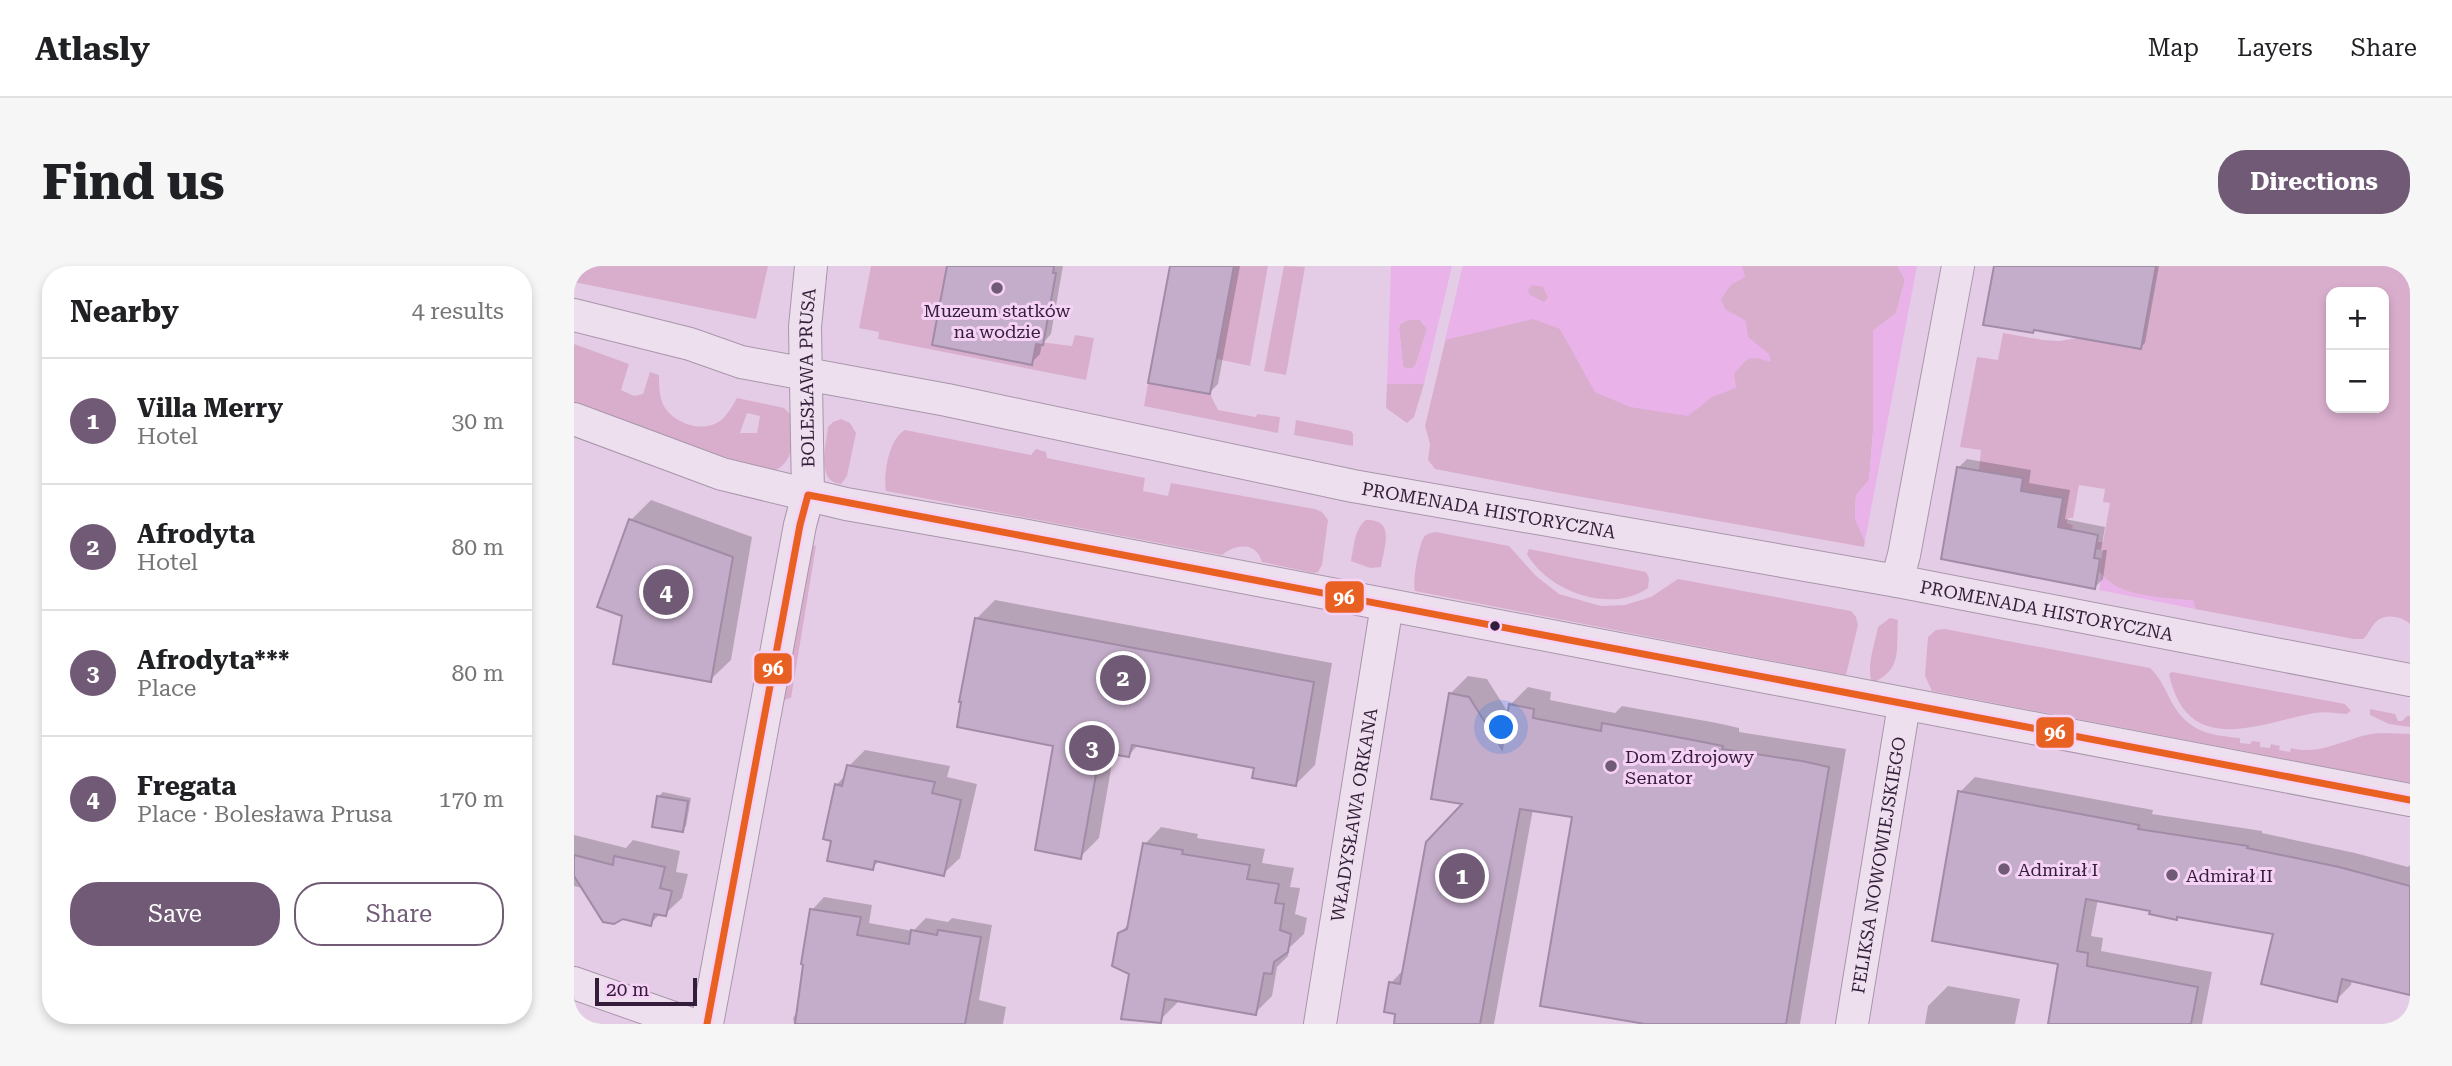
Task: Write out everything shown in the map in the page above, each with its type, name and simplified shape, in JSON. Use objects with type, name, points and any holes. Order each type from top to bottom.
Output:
[{"type":"street","name":"BOLESŁAWA PRUSA","points":[[707,1024],[800,525],[808,495],[806,327],[811,266]]},
{"type":"street","points":[[1897,581],[1958,266]]},
{"type":"street","name":"PROMENADA HISTORYCZNA","points":[[574,314],[690,344],[741,362],[1097,431],[1406,496],[1897,581],[2410,680]]},
{"type":"street","points":[[574,419],[722,474],[808,495],[2410,800]]},
{"type":"street","name":"WŁADYSŁAWA ORKANA","points":[[1320,1024],[1387,605]]},
{"type":"street","name":"FELIKSA NOWOWIEJSKIEGO","points":[[1852,1024],[1904,705]]},
{"type":"street","points":[[574,983],[691,1024]]},
{"type":"shaded area","points":[[574,266],[768,266],[756,319],[574,282]]},
{"type":"shaded area","points":[[871,266],[947,266],[932,345],[1031,364],[1036,344],[1043,345],[1040,342],[1072,346],[1075,335],[1094,338],[1086,380],[878,339],[879,332],[859,328]]},
{"type":"shaded area","points":[[1234,266],[1268,266],[1250,366],[1217,359]]},
{"type":"shaded area","points":[[1284,266],[1305,267],[1286,375],[1264,371]]},
{"type":"shaded area","points":[[1463,266],[1898,266],[1905,280],[1896,313],[1873,331],[1873,432],[1869,480],[1856,495],[1855,518],[1865,541],[1864,547],[1435,469],[1428,460],[1430,444],[1425,426]]},
{"type":"shaded area","points":[[2156,266],[2410,266],[2410,624],[2399,618],[2385,617],[2375,623],[2363,639],[2354,639],[2195,609],[2193,601],[2129,592],[2107,580],[2099,571],[2103,550],[2095,549],[2096,542],[2103,542],[2110,503],[2103,502],[2105,489],[2079,485],[2073,518],[2068,518],[2067,523],[2073,525],[2072,530],[2058,527],[2018,507],[2023,478],[1979,470],[1981,450],[1960,447],[1977,357],[1998,360],[2003,333],[2043,340],[2077,338],[2141,349]]},
{"type":"shaded area","points":[[1408,320],[1420,320],[1427,329],[1416,364],[1413,368],[1406,369],[1403,366],[1399,328],[1400,324]]},
{"type":"shaded area","points":[[574,344],[629,364],[621,390],[634,396],[643,394],[650,372],[659,375],[660,396],[665,408],[670,414],[690,425],[706,426],[720,421],[737,398],[784,408],[791,415],[791,448],[786,462],[772,472],[574,402]],"holes":[[[747,413],[760,416],[757,433],[740,433]]]},
{"type":"shaded area","points":[[1148,383],[1210,394],[1218,410],[1256,417],[1257,414],[1280,417],[1278,433],[1144,406]]},
{"type":"shaded area","points":[[1387,384],[1424,384],[1414,417],[1407,423],[1386,408]]},
{"type":"shaded area","points":[[841,419],[850,423],[856,433],[847,476],[841,484],[828,477],[824,462],[828,427]]},
{"type":"shaded area","points":[[1296,420],[1351,431],[1353,446],[1294,435]]},
{"type":"shaded area","points":[[905,430],[1031,455],[1036,449],[1046,452],[1047,458],[1145,478],[1143,491],[1168,496],[1171,483],[1315,509],[1322,512],[1328,520],[1322,565],[1318,572],[1314,573],[1262,562],[1255,550],[1245,546],[1233,548],[1222,555],[886,491],[888,458],[899,434]]},
{"type":"shaded area","points":[[1366,520],[1375,521],[1385,529],[1381,567],[1370,568],[1351,561],[1357,533]]},
{"type":"shaded area","points":[[1436,532],[1509,546],[1536,576],[1559,594],[1601,606],[1625,605],[1651,597],[1678,579],[1851,611],[1858,625],[1846,675],[1415,591],[1415,571],[1420,546],[1425,536]]},
{"type":"shaded area","points":[[811,545],[816,546],[791,698],[783,700]]},
{"type":"shaded area","points":[[1529,549],[1646,572],[1649,578],[1648,588],[1633,596],[1617,599],[1582,595],[1550,579],[1527,554]]},
{"type":"shaded area","points":[[1890,618],[1898,620],[1896,658],[1889,672],[1872,683],[1870,662],[1878,627]]},
{"type":"shaded area","points":[[1945,629],[2150,668],[2177,711],[2191,725],[2208,733],[2240,738],[2240,743],[2260,742],[2260,747],[2270,748],[2271,744],[2280,746],[2279,750],[2290,752],[2291,748],[2312,750],[2371,734],[2410,734],[2410,783],[1932,691],[1925,676],[1928,637],[1936,630]]},
{"type":"shaded area","points":[[2172,672],[2345,704],[2351,711],[2346,714],[2314,713],[2248,728],[2208,726],[2191,717],[2178,700],[2169,674]]},
{"type":"shaded area","points":[[2370,709],[2395,714],[2398,721],[2410,716],[2410,727],[2389,724],[2370,715]]},
{"type":"sand","points":[[1391,266],[1452,266],[1424,384],[1387,384]],"holes":[[[1408,320],[1420,320],[1427,329],[1416,364],[1413,368],[1406,369],[1403,366],[1400,324]]]},
{"type":"sand","points":[[1463,266],[1742,266],[1745,277],[1731,285],[1721,299],[1725,309],[1746,321],[1748,337],[1769,354],[1771,362],[1758,358],[1746,360],[1734,374],[1736,388],[1712,397],[1688,416],[1630,407],[1595,392],[1560,329],[1533,319],[1445,340]],"holes":[[[1532,285],[1543,287],[1548,298],[1544,302],[1530,295],[1528,290]]]},
{"type":"sand","points":[[1898,266],[1917,266],[1865,541],[1855,519],[1856,495],[1869,480],[1873,432],[1873,331],[1896,313],[1905,280]]},
{"type":"sand","points":[[2102,574],[2109,582],[2131,592],[2194,601],[2195,609],[2099,590]]},
{"type":"building","points":[[947,266],[1054,266],[1053,273],[1056,273],[1043,345],[1036,344],[1032,365],[932,345]]},
{"type":"building","points":[[1170,266],[1234,266],[1210,394],[1148,383]]},
{"type":"building","points":[[1994,266],[2156,266],[2141,349],[2034,330],[2033,333],[1983,325]]},
{"type":"building","points":[[1957,467],[2023,478],[2021,491],[2063,498],[2058,527],[2098,535],[2094,558],[2100,559],[2095,589],[1941,559]]},
{"type":"building","points":[[629,519],[733,557],[711,682],[613,664],[622,616],[597,607]]},
{"type":"building","points":[[975,618],[1314,682],[1296,786],[1252,778],[1254,768],[1132,745],[1129,757],[1100,752],[1081,859],[1035,850],[1053,746],[957,727]]},
{"type":"building","points":[[1449,693],[1469,697],[1502,749],[1509,704],[1534,709],[1533,718],[1601,731],[1602,723],[1723,746],[1722,749],[1829,767],[1786,1024],[1645,1024],[1540,1006],[1572,817],[1520,809],[1480,1024],[1394,1024],[1395,1014],[1384,1012],[1389,982],[1400,984],[1426,842],[1462,804],[1431,799]]},
{"type":"building","points":[[847,765],[935,782],[932,793],[961,800],[944,876],[875,861],[873,870],[827,861],[831,841],[823,839],[835,784],[842,786]]},
{"type":"building","points":[[1958,791],[2139,825],[2138,829],[2248,846],[2247,848],[2339,867],[2410,886],[2410,995],[2342,979],[2337,1002],[2261,984],[2273,934],[2177,917],[2177,920],[2149,914],[2150,911],[2086,899],[2077,951],[2088,953],[2087,966],[2198,987],[2191,1024],[2048,1024],[2058,964],[1932,941]]},
{"type":"building","points":[[657,796],[688,801],[683,832],[652,827]]},
{"type":"building","points":[[1143,843],[1183,850],[1182,854],[1250,865],[1247,879],[1279,884],[1275,903],[1284,904],[1280,930],[1291,934],[1288,952],[1274,962],[1272,974],[1264,973],[1256,1015],[1165,999],[1161,1023],[1121,1019],[1129,974],[1112,966],[1118,933],[1127,929]]},
{"type":"building","points":[[574,855],[613,865],[614,856],[665,867],[660,888],[672,891],[666,916],[654,914],[651,926],[623,919],[614,924],[603,922],[574,876]]},
{"type":"building","points":[[810,909],[861,917],[857,935],[909,944],[911,930],[937,935],[938,930],[981,937],[965,1024],[795,1024]]},
{"type":"transit line","name":"96","points":[[707,1024],[800,525],[808,495],[2410,800]]},
{"type":"place","name":"Muzeum statków na wodzie","points":[[997,288]]},
{"type":"place","name":"Fregata","points":[[666,592]]},
{"type":"place","name":"Afrodyta","points":[[1123,678]]},
{"type":"place","name":"Afrodyta***","points":[[1092,748]]},
{"type":"place","name":"Dom Zdrojowy Senator","points":[[1611,766]]},
{"type":"place","name":"Admirał I","points":[[2004,869]]},
{"type":"place","name":"Admirał II","points":[[2172,875]]},
{"type":"place","name":"Villa Merry","points":[[1462,876]]}]
